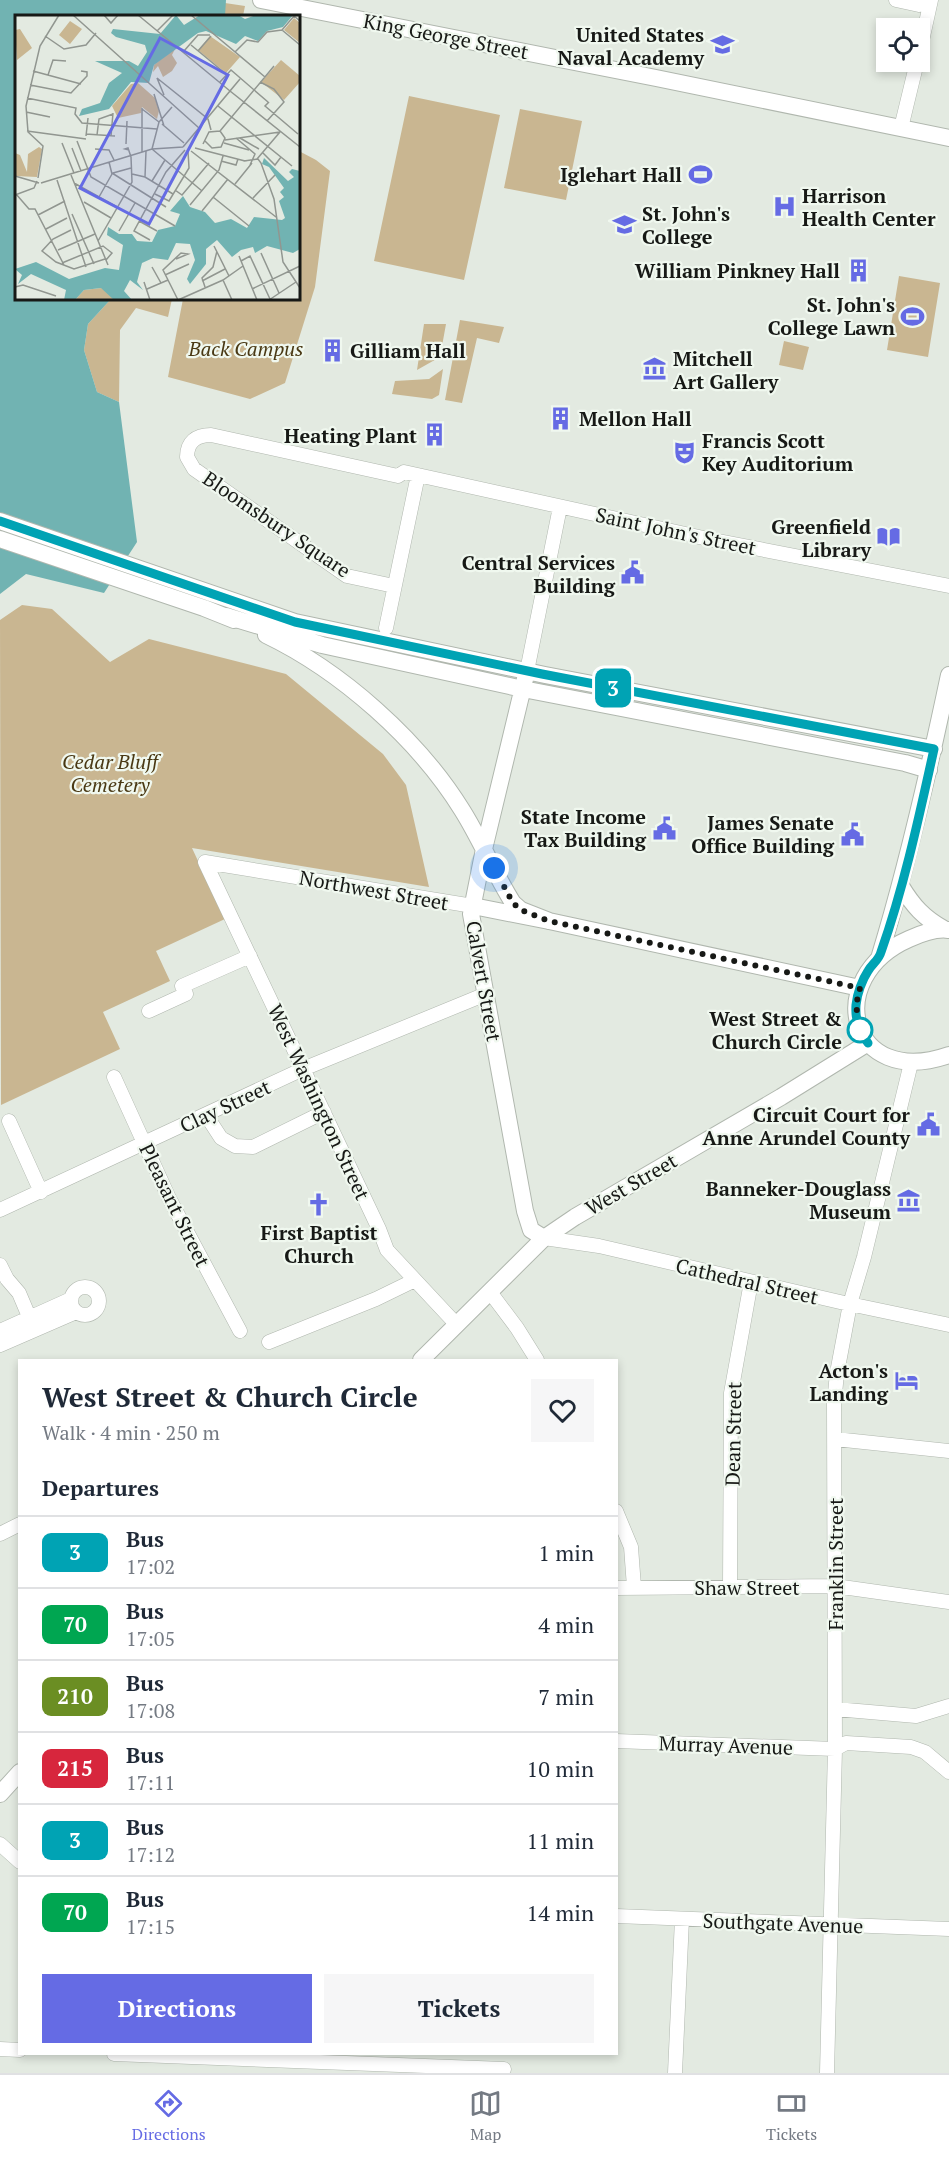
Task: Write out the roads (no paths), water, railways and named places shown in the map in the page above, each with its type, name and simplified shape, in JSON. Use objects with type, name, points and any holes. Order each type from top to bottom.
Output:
[{"type":"main road","name":"King George Street","points":[[261,0],[949,138]]},
{"type":"main road","points":[[0,521],[180,592],[273,638],[319,666],[371,706],[406,739],[441,779],[464,812],[513,903],[521,910],[549,921]]},
{"type":"main road","points":[[0,539],[180,592],[295,622],[527,671],[934,749]]},
{"type":"main road","points":[[226,616],[322,645],[523,689],[726,727],[905,763],[929,770]]},
{"type":"main road","name":"Calvert Street","points":[[527,671],[484,849],[471,914],[526,1217],[531,1230],[544,1238]]},
{"type":"main road","points":[[880,956],[901,886],[949,675]]},
{"type":"main road","points":[[901,886],[913,906],[922,915],[947,929]]},
{"type":"main road","name":"Northwest Street","points":[[473,906],[860,988]]},
{"type":"main road","points":[[947,929],[911,938],[880,956],[868,970],[856,1005],[857,1020],[863,1036],[868,1043],[888,1057],[911,1063],[934,1061],[949,1055]]},
{"type":"main road","name":"West Street","points":[[422,1359],[544,1238],[575,1216],[771,1103],[868,1043]]},
{"type":"main road","points":[[0,1794],[18,1774]]},
{"type":"street","points":[[896,0],[925,2],[923,18]]},
{"type":"street","points":[[902,128],[915,72]]},
{"type":"street","name":"Bloomsbury Square","points":[[394,586],[347,576],[194,469],[187,457],[187,451],[194,439],[203,435],[211,435],[398,476],[404,472]]},
{"type":"street","name":"Saint John's Street","points":[[404,472],[708,539],[949,586]]},
{"type":"street","points":[[386,628],[418,475]]},
{"type":"street","name":"Calvert Street","points":[[527,671],[560,507]]},
{"type":"street","name":"Northwest Street","points":[[205,861],[473,906]]},
{"type":"street","name":"West Washington Street","points":[[205,861],[387,1250],[457,1325]]},
{"type":"street","points":[[149,1011],[186,994],[182,986],[250,956]]},
{"type":"street","name":"Clay Street","points":[[0,1210],[303,1069],[486,994]]},
{"type":"street","name":"Franklin Street","points":[[826,2073],[835,1749],[834,1404],[837,1373],[850,1304],[864,1257],[911,1063]]},
{"type":"street","name":"Pleasant Street","points":[[114,1077],[170,1198],[240,1331]]},
{"type":"street","points":[[206,1115],[221,1138],[235,1146],[253,1147],[324,1112]]},
{"type":"street","points":[[9,1121],[41,1192]]},
{"type":"street","name":"Cathedral Street","points":[[544,1238],[599,1246],[751,1282],[949,1324]]},
{"type":"street","points":[[0,1265],[7,1279],[19,1293],[32,1324]]},
{"type":"street","points":[[269,1342],[376,1299],[414,1281]]},
{"type":"street","name":"Dean Street","points":[[730,1587],[731,1393],[751,1282]]},
{"type":"street","points":[[490,1292],[536,1359]]},
{"type":"street","points":[[0,1345],[32,1324],[74,1306]]},
{"type":"street","points":[[0,1331],[32,1324]]},
{"type":"street","points":[[835,1439],[949,1451]]},
{"type":"street","points":[[618,1515],[630,1547],[634,1587]]},
{"type":"street","points":[[0,1534],[18,1525]]},
{"type":"street","name":"Shaw Street","points":[[618,1588],[835,1586],[949,1602]]},
{"type":"street","points":[[835,1709],[916,1716],[949,1706]]},
{"type":"street","name":"Murray Avenue","points":[[618,1741],[835,1749],[846,1743],[911,1747],[925,1752],[949,1772]]},
{"type":"street","points":[[0,1844],[18,1860]]},
{"type":"street","name":"Southgate Avenue","points":[[618,1916],[949,1929]]},
{"type":"street","points":[[675,2073],[682,1919]]},
{"type":"street","points":[[0,2049],[18,2050]]},
{"type":"street","points":[[182,2055],[250,2056],[504,2071],[505,2055]]},
{"type":"water","points":[[0,0],[226,0],[225,15],[15,15],[15,300],[110,300],[88,324],[84,350],[97,392],[119,402],[137,542],[104,593],[26,574],[0,594]]},
{"type":"place","name":"United States Naval Academy","points":[[722,45]]},
{"type":"place","name":"Iglehart Hall","points":[[700,174]]},
{"type":"place","name":"Harrison Health Center","points":[[784,206]]},
{"type":"place","name":"St. John's College","points":[[624,224]]},
{"type":"place","name":"William Pinkney Hall","points":[[858,270]]},
{"type":"place","name":"St. John's College Lawn","points":[[913,316]]},
{"type":"place","name":"Gilliam Hall","points":[[332,350]]},
{"type":"place","name":"Mitchell Art Gallery","points":[[655,369]]},
{"type":"place","name":"Mellon Hall","points":[[561,418]]},
{"type":"place","name":"Heating Plant","points":[[435,435]]},
{"type":"place","name":"Francis Scott Key Auditorium","points":[[684,452]]},
{"type":"place","name":"Greenfield Library","points":[[889,537]]},
{"type":"place","name":"Central Services Building","points":[[633,573]]},
{"type":"place","name":"State Income Tax Building","points":[[664,828]]},
{"type":"place","name":"James Senate Office Building","points":[[852,834]]},
{"type":"place","name":"West Street & Church Circle","points":[[860,1030]]},
{"type":"place","name":"Circuit Court for Anne Arundel County","points":[[928,1125]]},
{"type":"place","name":"Banneker-Douglass Museum","points":[[909,1200]]},
{"type":"place","name":"First Baptist Church","points":[[319,1204]]},
{"type":"place","name":"Acton's Landing","points":[[906,1381]]},
{"type":"park label","name":"Back Campus","points":[[246,348]]},
{"type":"park label","name":"Cedar Bluff Cemetery","points":[[110,772]]}]
